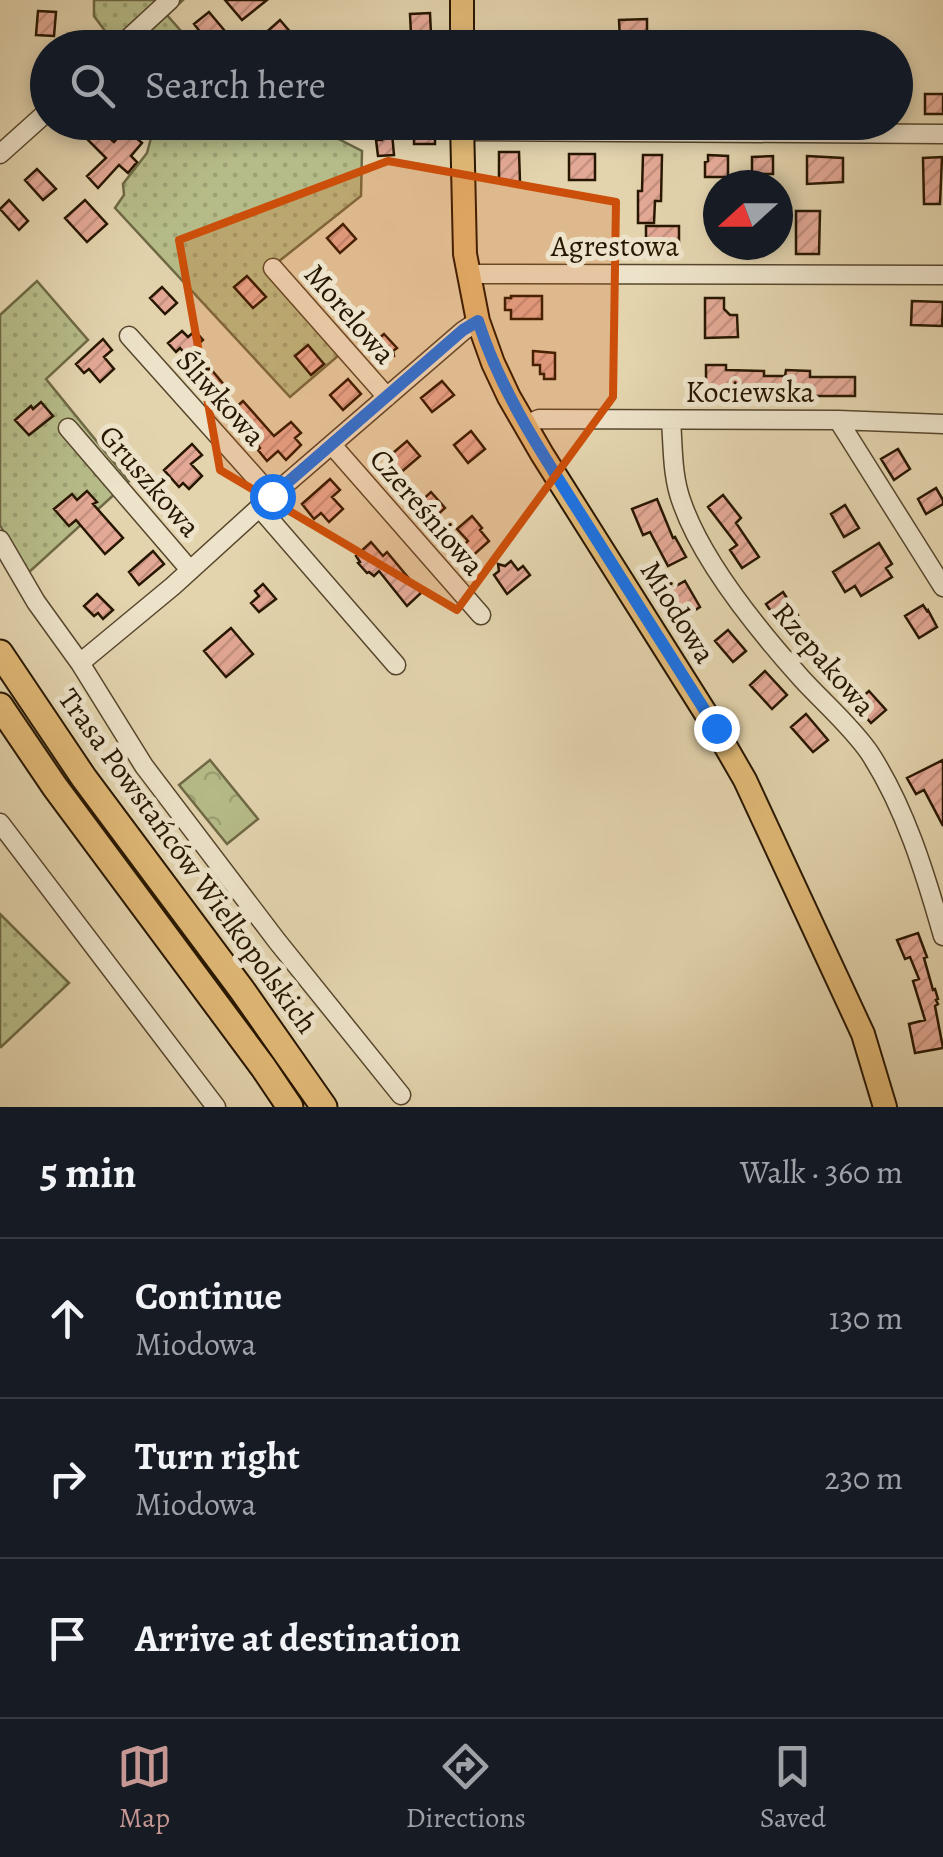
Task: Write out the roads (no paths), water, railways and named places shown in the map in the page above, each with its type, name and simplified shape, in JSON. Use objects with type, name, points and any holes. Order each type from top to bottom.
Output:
[{"type":"highway","name":"Trasa Powstańców Wielkopolskich","points":[[0,653],[84,778],[324,1107]]},
{"type":"highway","name":"Trasa Powstańców Wielkopolskich","points":[[0,706],[290,1107]]},
{"type":"main road","points":[[462,0],[462,30]]},
{"type":"main road","name":"Miodowa","points":[[462,140],[463,236],[468,274],[478,321],[493,362],[509,397],[745,780],[863,1034],[885,1107]]},
{"type":"street","points":[[138,30],[170,0]]},
{"type":"street","points":[[0,154],[30,127]]},
{"type":"street","points":[[913,134],[943,134]]},
{"type":"street","name":"Morelowa","points":[[273,268],[387,396]]},
{"type":"street","name":"Agrestowa","points":[[468,274],[943,276]]},
{"type":"street","points":[[80,664],[478,321]]},
{"type":"street","name":"Śliwkowa","points":[[130,336],[396,665]]},
{"type":"street","name":"Kociewska","points":[[526,425],[539,419],[838,420],[943,587]]},
{"type":"street","name":"Rzepakowa","points":[[671,420],[676,480],[694,528],[737,601],[802,680],[867,749],[904,817],[943,936]]},
{"type":"street","points":[[838,420],[943,424]]},
{"type":"street","name":"Gruszkowa","points":[[68,428],[190,570]]},
{"type":"street","name":"Czereśniowa","points":[[332,445],[481,616]]},
{"type":"street","points":[[0,540],[144,766],[400,1095]]},
{"type":"street","points":[[0,823],[216,1107]]}]
